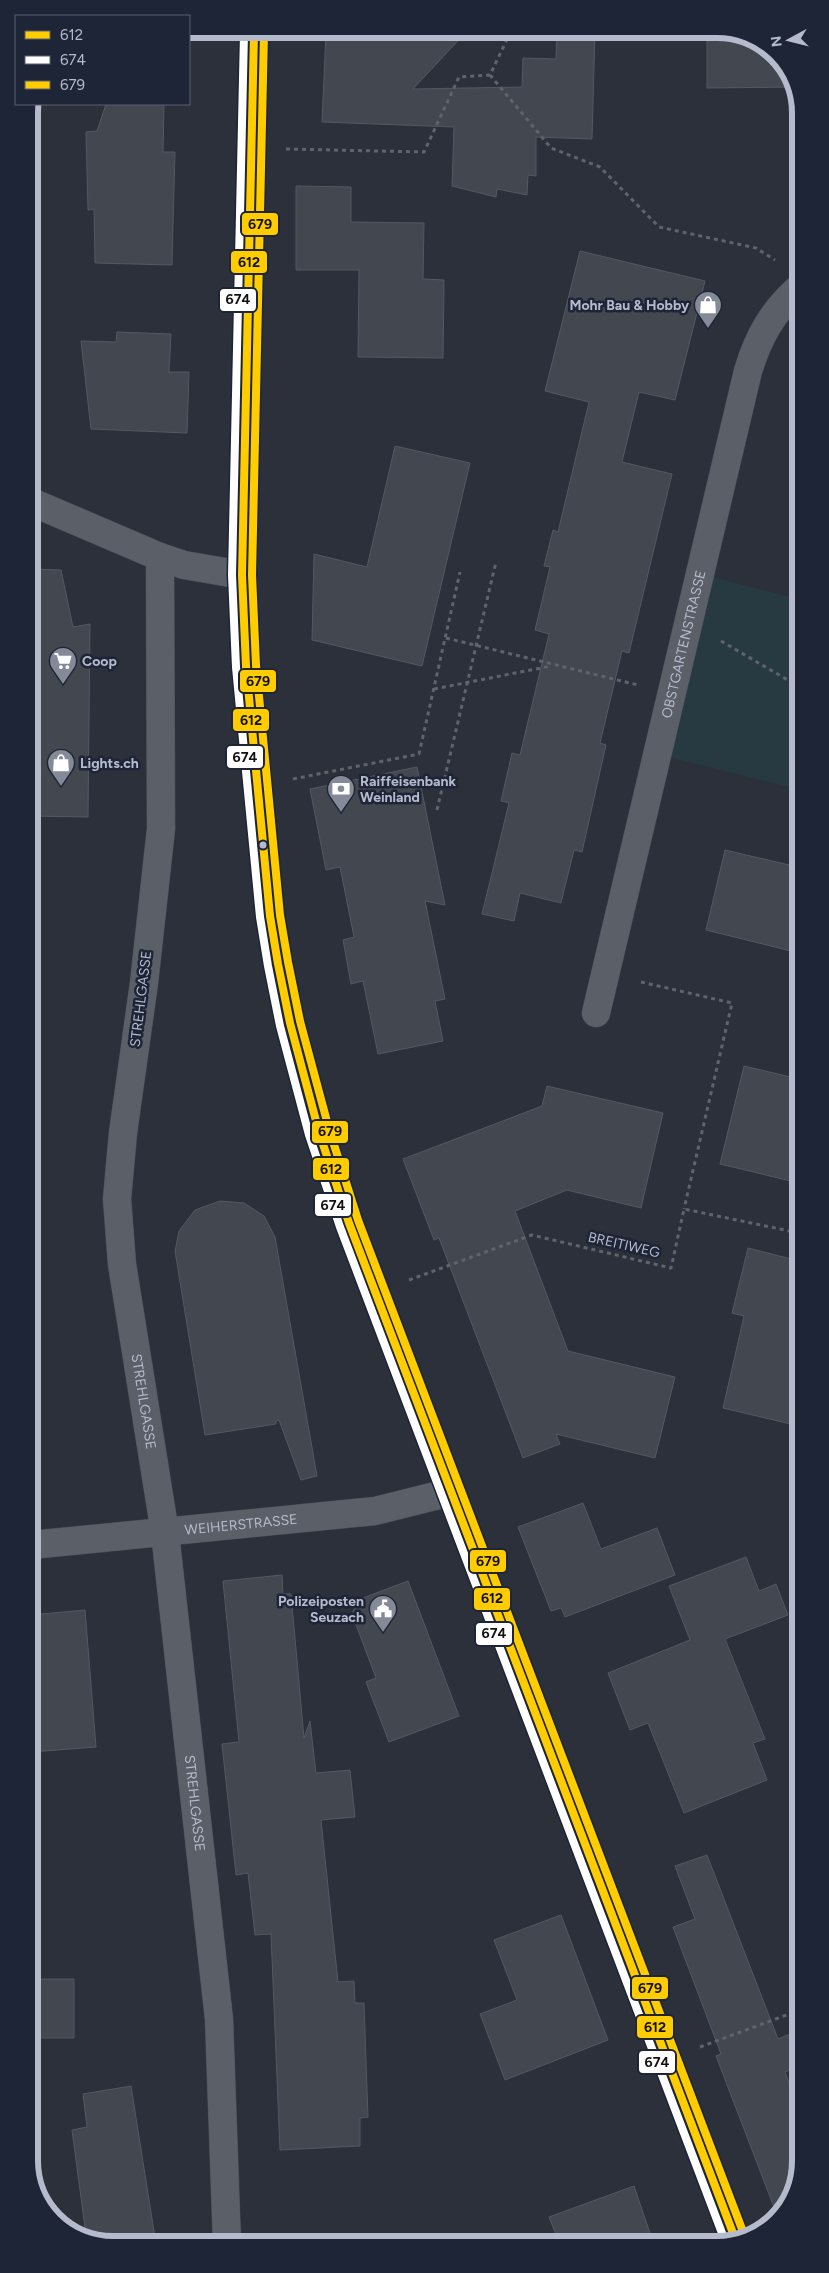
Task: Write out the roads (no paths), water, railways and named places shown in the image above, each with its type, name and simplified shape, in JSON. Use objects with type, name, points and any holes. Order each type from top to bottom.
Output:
[{"type":"main road","points":[[254,38],[242,575],[246,666],[270,916],[290,1023],[319,1132],[349,1222],[733,2234]]},
{"type":"street","name":"OBSTGARTENSTRASSE","points":[[596,1013],[754,351],[774,314],[792,295]]},
{"type":"street","points":[[38,504],[160,557],[184,565],[242,575]]},
{"type":"street","name":"STREHLGASSE","points":[[160,557],[161,830],[144,983],[123,1133],[118,1199],[122,1264],[165,1532],[220,2019],[227,2235]]},
{"type":"street","name":"WEIHERSTRASSE","points":[[38,1544],[374,1511],[450,1492]]},
{"type":"place","name":"Mohr Bau & Hobby","points":[[708,329]]},
{"type":"place","name":"Coop","points":[[63,685]]},
{"type":"place","name":"Lights.ch","points":[[61,787]]},
{"type":"place","name":"Raiffeisenbank Weinland","points":[[341,813]]},
{"type":"place","name":"Polizeiposten Seuzach","points":[[383,1633]]}]
